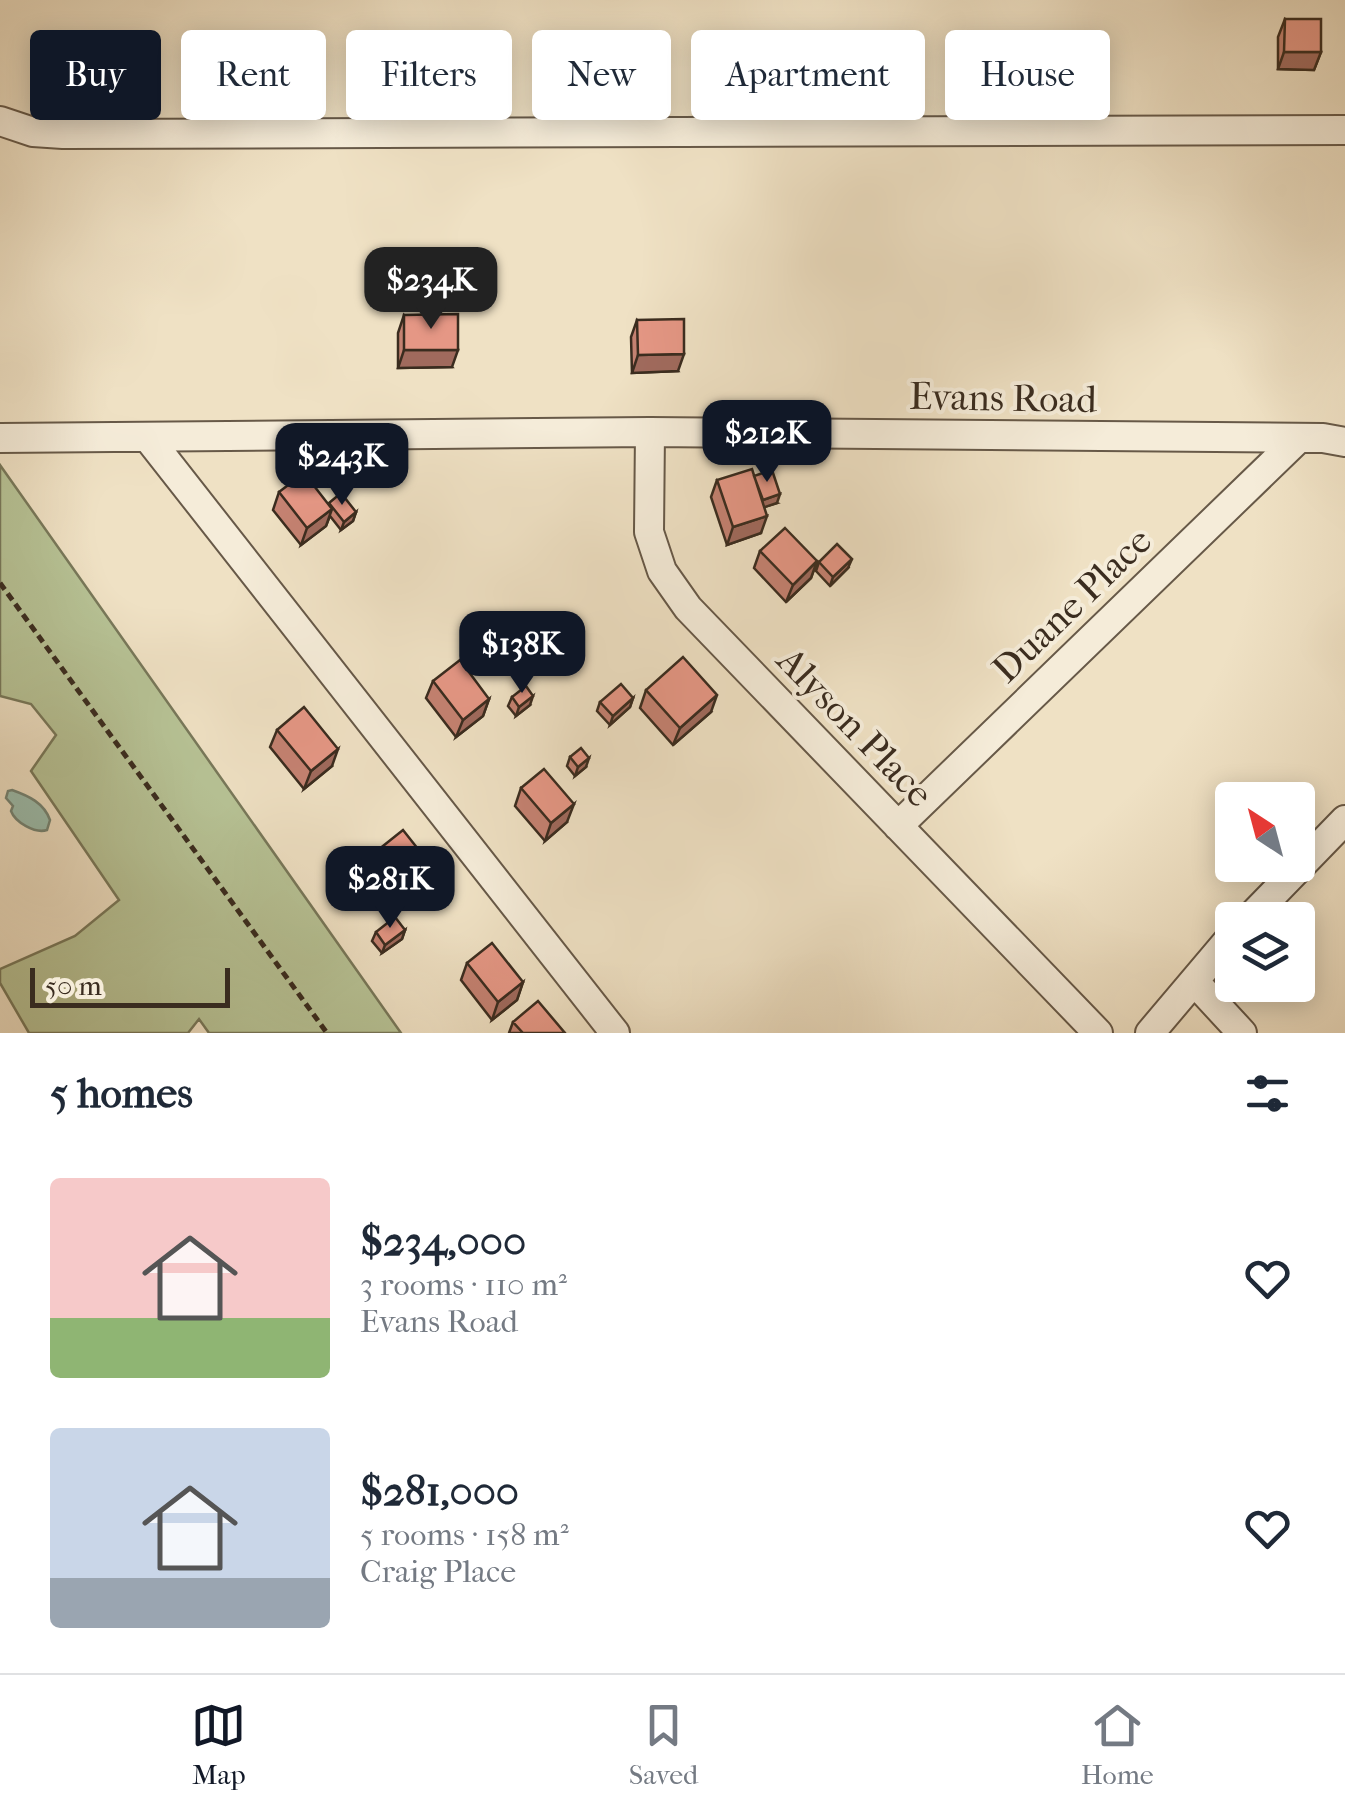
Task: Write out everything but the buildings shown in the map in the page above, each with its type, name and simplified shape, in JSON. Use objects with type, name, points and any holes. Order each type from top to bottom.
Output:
[{"type":"street","points":[[0,121],[33,132],[63,134],[1345,130]]},
{"type":"street","name":"Evans Road","points":[[0,438],[650,432],[1299,438],[1345,442]]},
{"type":"street","name":"Alyson Place","points":[[650,432],[649,532],[662,571],[688,608],[1098,1033]]},
{"type":"street","points":[[149,438],[615,1033]]},
{"type":"street","name":"Duane Place","points":[[898,826],[1299,438]]},
{"type":"street","points":[[1265,902],[1345,820]]},
{"type":"street","points":[[1150,1033],[1215,956]]},
{"type":"street","points":[[1194,981],[1242,1033]]},
{"type":"path","points":[[0,584],[328,1033]]},
{"type":"shaded area","points":[[0,465],[401,1033],[209,1033],[199,1019],[188,1033],[29,1033],[0,983],[0,969],[75,936],[119,900],[31,771],[56,735],[31,704],[0,696]]},
{"type":"shaded area","points":[[12,790],[44,809],[50,820],[47,830],[31,829],[17,819],[6,798]]}]
